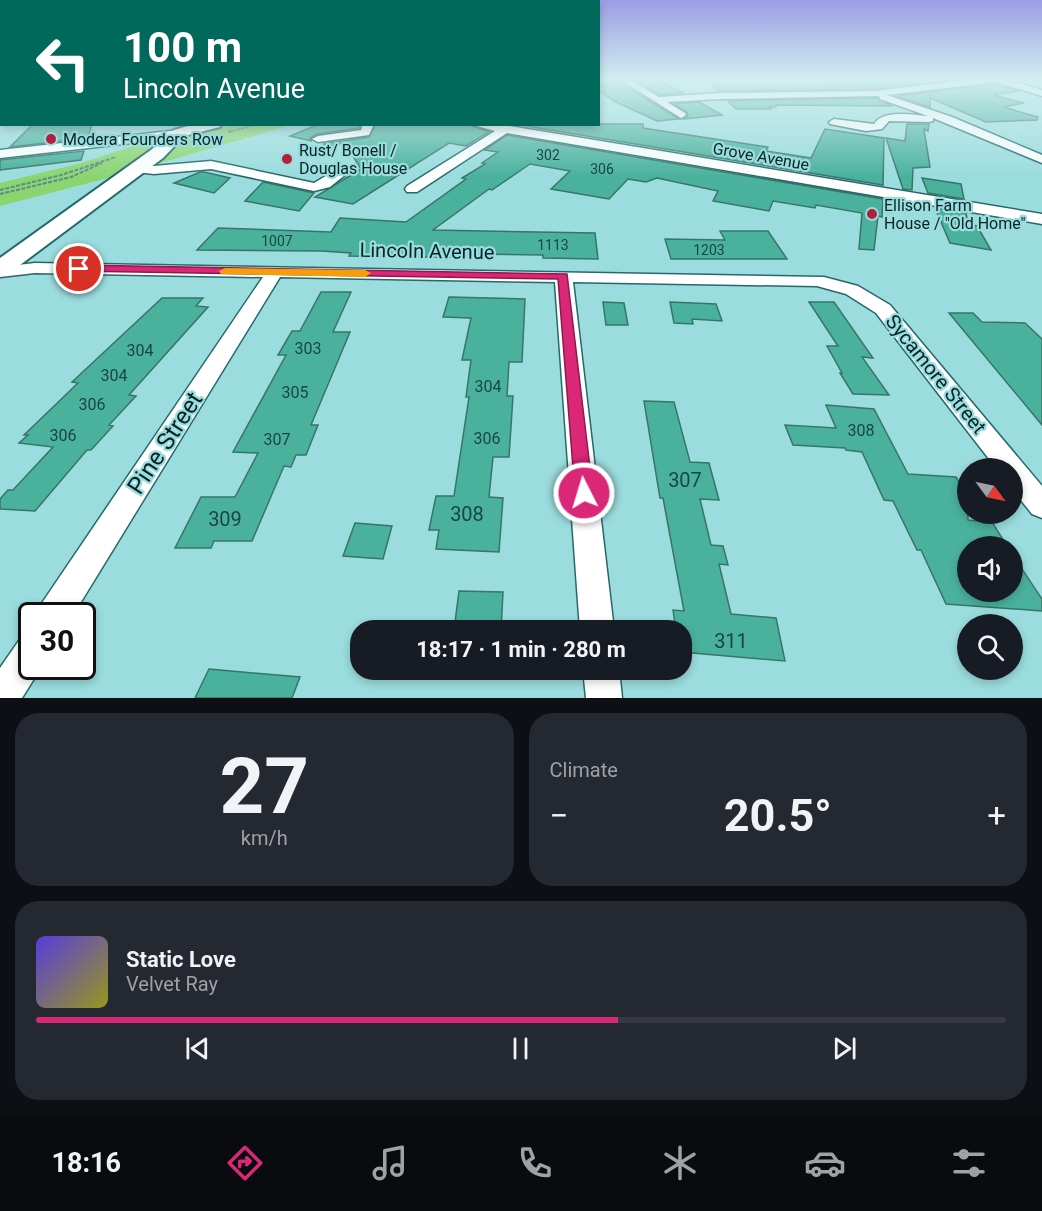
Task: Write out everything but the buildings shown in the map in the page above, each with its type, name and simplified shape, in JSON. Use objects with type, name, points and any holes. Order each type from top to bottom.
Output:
[{"type":"main road","points":[[0,271],[173,141],[179,133],[207,126]]},
{"type":"street","points":[[676,112],[681,115]]},
{"type":"street","points":[[926,112],[1042,159]]},
{"type":"street","points":[[834,122],[876,128],[881,121],[887,118],[948,119]]},
{"type":"street","points":[[318,139],[365,134],[368,126]]},
{"type":"street","name":"Grove Avenue","points":[[484,126],[1042,219]]},
{"type":"street","points":[[412,189],[504,130]]},
{"type":"street","points":[[0,154],[179,133]]},
{"type":"street","points":[[136,168],[154,170],[211,165],[314,186],[325,184],[344,171]]},
{"type":"street","name":"Lincoln Avenue","points":[[0,271],[35,268],[805,280],[835,284],[852,290]]},
{"type":"street","name":"Pine Street","points":[[62,602],[275,272]]},
{"type":"street","points":[[563,276],[596,620]]},
{"type":"street","name":"Sycamore Street","points":[[852,290],[883,309],[1003,458]]},
{"type":"street","name":"Sycamore Street","points":[[1023,483],[1042,506]]},
{"type":"street","points":[[0,698],[18,672]]},
{"type":"street","points":[[602,680],[603,698]]},
{"type":"path","points":[[0,192],[80,174],[98,167],[102,162]]},
{"type":"green space","points":[[230,126],[288,126],[108,178],[0,206],[0,183],[85,162],[145,142],[198,134]]},
{"type":"slow traffic","points":[[225,271],[365,273]]},
{"type":"place","name":"Modera Founders Row","points":[[51,139]]},
{"type":"place","name":"Rust/ Bonell / Douglas House","points":[[287,159]]},
{"type":"place","name":"Ellison Farm House / \"Old Home\"","points":[[872,214]]},
{"type":"route","points":[[79,269],[563,276],[584,493]]}]
